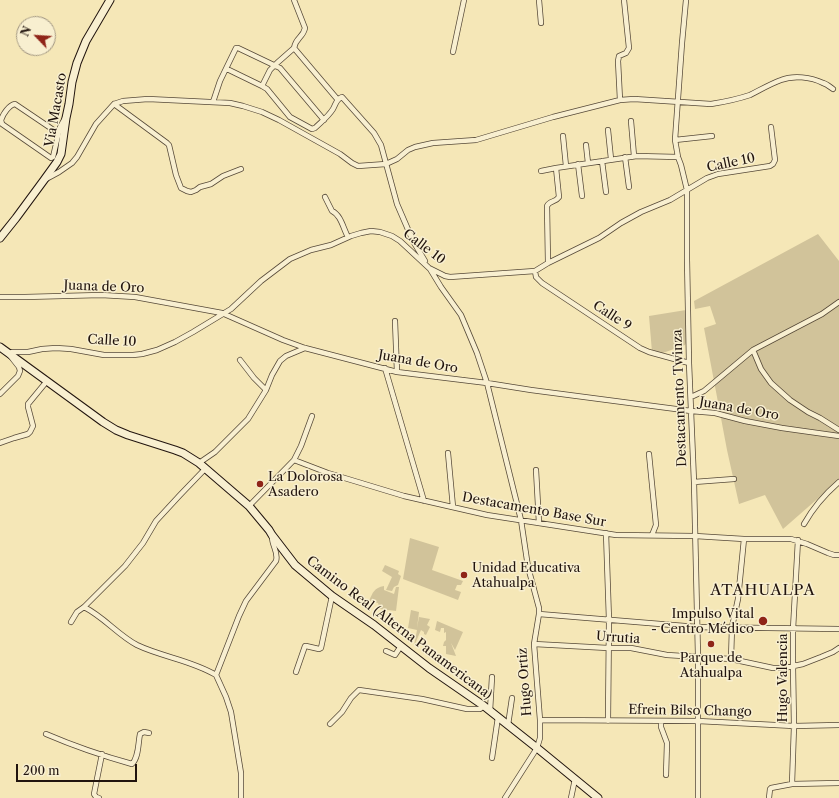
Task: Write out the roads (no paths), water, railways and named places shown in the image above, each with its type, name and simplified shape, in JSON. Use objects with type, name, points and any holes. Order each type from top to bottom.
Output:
[{"type":"street","name":"Via Macasto","points":[[0,238],[44,180],[61,154],[72,82],[77,63],[86,40],[110,0]]},
{"type":"street","points":[[262,86],[270,70],[294,48],[295,43],[302,36],[305,28],[294,0]]},
{"type":"street","points":[[454,52],[464,0]]},
{"type":"street","points":[[539,0],[541,22]]},
{"type":"street","points":[[620,100],[618,61],[619,56],[626,53],[629,48],[624,0]]},
{"type":"street","name":"Destacamento Twinza","points":[[686,0],[675,140],[687,190],[689,362],[694,482],[698,656],[698,798]]},
{"type":"street","points":[[213,102],[220,81],[236,48],[238,48],[280,68],[324,120]]},
{"type":"street","points":[[294,48],[338,100]]},
{"type":"street","points":[[227,69],[267,89],[293,119],[312,129],[324,120],[334,109],[338,100],[342,97],[374,133],[380,145],[397,204],[413,242],[441,287],[461,315],[477,353],[487,383],[521,520],[528,567],[539,614],[697,627],[839,630]]},
{"type":"street","points":[[44,180],[72,163],[96,124],[104,114],[114,104],[123,101],[148,99],[230,103],[243,106],[262,112],[279,120],[340,154],[358,166],[386,164],[397,159],[408,150],[415,147],[433,143],[476,140],[553,117],[620,100],[634,99],[711,104],[749,95],[786,78],[814,79],[825,83],[833,90]]},
{"type":"street","points":[[58,133],[15,104],[11,105],[4,113],[1,120],[2,124],[51,158],[53,157],[58,133],[66,118]]},
{"type":"street","points":[[114,104],[169,145],[176,174],[181,188],[184,190],[191,192],[200,187],[211,184],[228,173],[241,169]]},
{"type":"street","points":[[631,121],[634,156]]},
{"type":"street","name":"Calle 10","points":[[8,353],[56,348],[104,355],[133,355],[157,350],[193,332],[230,309],[261,281],[290,259],[311,250],[331,245],[361,232],[386,233],[400,241],[429,268],[450,278],[535,271],[599,238],[621,223],[666,202],[712,176],[770,166],[775,160],[771,126]]},
{"type":"street","points":[[608,130],[611,160]]},
{"type":"street","points":[[563,136],[566,166]]},
{"type":"street","points":[[675,140],[712,136]]},
{"type":"street","points":[[586,145],[588,163]]},
{"type":"street","points":[[541,171],[634,156],[678,157]]},
{"type":"street","points":[[625,157],[629,187]]},
{"type":"street","points":[[602,161],[606,192]]},
{"type":"street","points":[[578,164],[582,196]]},
{"type":"street","points":[[548,263],[547,206],[559,197],[556,168]]},
{"type":"street","points":[[325,197],[332,210],[339,217],[348,237]]},
{"type":"street","name":"Calle 9","points":[[535,271],[536,276],[542,283],[640,348],[689,362]]},
{"type":"street","name":"Juana de Oro","points":[[0,297],[25,298],[101,295],[135,297],[222,313],[305,348],[397,372],[715,413],[760,424],[839,436]]},
{"type":"street","points":[[691,397],[704,391],[753,350],[822,314],[839,302]]},
{"type":"street","points":[[395,321],[397,372]]},
{"type":"street","name":"Camino Real (Alterna Panamericana)","points":[[0,347],[116,430],[176,450],[199,463],[249,506],[295,565],[332,596],[374,625],[429,668],[484,706],[537,748]]},
{"type":"street","points":[[199,463],[216,452],[248,419],[266,390],[280,361],[286,356],[305,348]]},
{"type":"street","points":[[753,350],[761,368],[771,383],[790,400],[839,430]]},
{"type":"street","points":[[0,394],[19,374],[20,371],[19,367],[8,353]]},
{"type":"street","points":[[240,360],[254,378],[266,390]]},
{"type":"street","points":[[385,368],[424,501]]},
{"type":"street","points":[[0,443],[30,432],[33,426],[28,404],[47,382]]},
{"type":"street","points":[[249,506],[294,460],[312,416]]},
{"type":"street","points":[[448,453],[453,507]]},
{"type":"street","points":[[650,454],[656,525],[652,535]]},
{"type":"street","name":"Destacamento Base Sur","points":[[294,460],[404,496],[487,515],[616,535],[791,539],[798,540],[828,553],[839,555]]},
{"type":"street","points":[[71,622],[77,612],[84,607],[125,566],[143,543],[156,521],[205,469]]},
{"type":"street","points":[[536,470],[539,523]]},
{"type":"street","points":[[694,482],[734,479]]},
{"type":"street","points":[[804,524],[810,512],[839,482]]},
{"type":"street","points":[[606,533],[609,620],[608,721]]},
{"type":"street","points":[[216,675],[246,601],[276,561],[277,556],[272,542],[272,535]]},
{"type":"street","points":[[731,659],[732,627],[738,599],[744,539]]},
{"type":"street","name":"Hugo Valencia","points":[[792,784],[794,726],[793,629],[798,540]]},
{"type":"street","points":[[296,672],[305,646],[319,649],[321,648],[332,596]]},
{"type":"street","points":[[84,607],[94,612],[123,636],[136,644],[148,650],[198,666],[216,675],[231,712],[241,773],[241,798]]},
{"type":"street","name":"Hugo Ortiz","points":[[505,798],[537,748],[540,738],[534,644],[539,614]]},
{"type":"street","name":"Urrutia","points":[[534,644],[630,648],[668,655],[731,659],[773,668],[793,667],[821,657],[839,648]]},
{"type":"street","points":[[386,651],[395,655],[401,646]]},
{"type":"street","points":[[490,711],[492,677]]},
{"type":"street","points":[[330,724],[342,712],[351,698],[359,690],[422,699],[468,709],[480,709],[484,706]]},
{"type":"street","points":[[508,725],[512,698]]},
{"type":"street","points":[[492,758],[498,717]]},
{"type":"street","name":"Efrein Bilso Chango","points":[[540,720],[698,721],[794,726],[839,725]]},
{"type":"street","points":[[661,721],[661,727],[667,743],[666,775]]},
{"type":"street","points":[[46,734],[62,741],[133,763],[136,758],[140,734],[144,732],[149,733]]},
{"type":"street","points":[[537,748],[598,798]]},
{"type":"street","points":[[99,798],[96,797],[94,792],[102,754]]},
{"type":"street","points":[[571,798],[575,779]]},
{"type":"street","points":[[769,798],[771,788],[792,784],[839,783]]},
{"type":"place","name":"La Dolorosa Asadero","points":[[260,484]]},
{"type":"place","name":"Unidad Educativa Atahualpa","points":[[464,575]]},
{"type":"place","name":"Impulso Vital - Centro Médico","points":[[763,621]]},
{"type":"place","name":"Parque de Atahualpa","points":[[711,644]]},
{"type":"district","name":"ATAHUALPA","points":[[763,591]]}]
